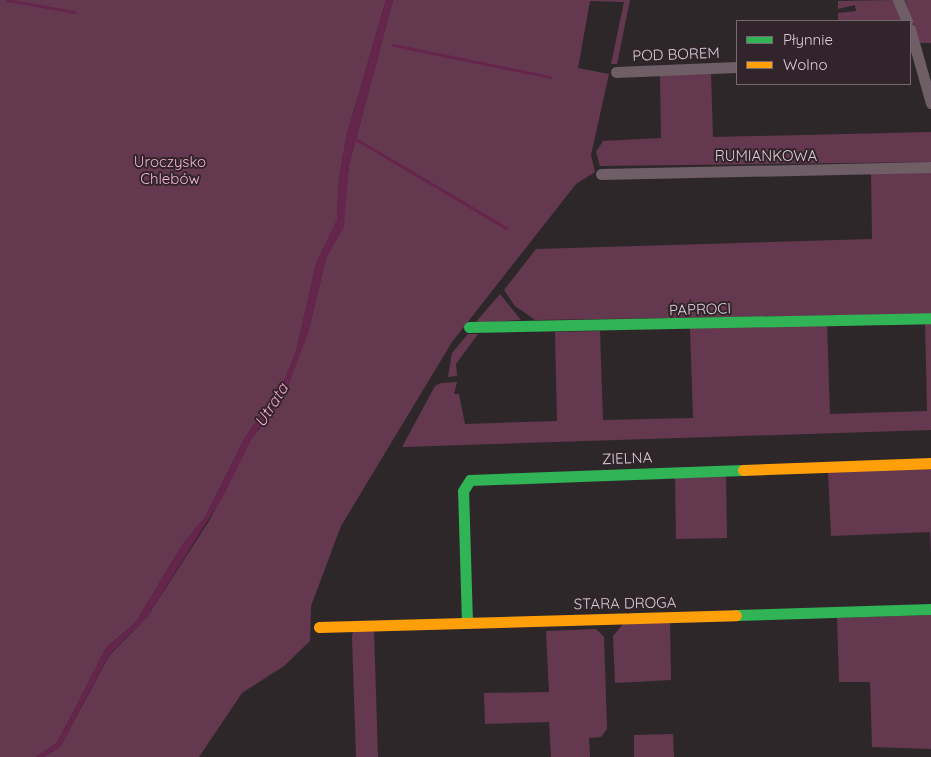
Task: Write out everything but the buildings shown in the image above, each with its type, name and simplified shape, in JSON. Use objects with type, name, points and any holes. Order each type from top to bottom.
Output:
[{"type":"street","points":[[898,0],[907,20]]},
{"type":"street","points":[[911,35],[915,61],[931,103]]},
{"type":"street","name":"POD BOREM","points":[[616,72],[736,67]]},
{"type":"street","name":"RUMIANKOWA","points":[[601,174],[931,167]]},
{"type":"street","name":"PAPROCI","points":[[469,327],[931,318]]},
{"type":"street","name":"ZIELNA","points":[[467,623],[463,491],[470,480],[931,464]]},
{"type":"street","name":"STARA DROGA","points":[[320,627],[931,610]]},
{"type":"green space","name":"Uroczysko Chlebów","points":[[0,0],[386,0],[347,134],[339,178],[337,220],[316,264],[296,352],[282,386],[246,436],[205,517],[182,545],[136,622],[106,648],[57,743],[36,757],[0,757]]},
{"type":"green space","points":[[393,0],[630,0],[617,64],[611,64],[624,2],[590,1],[578,68],[609,74],[591,155],[595,172],[576,184],[452,342],[341,526],[311,606],[310,641],[284,666],[242,693],[199,757],[44,757],[60,747],[109,656],[147,617],[209,521],[252,438],[269,417],[308,333],[326,258],[341,231],[349,165]]},
{"type":"green space","points":[[894,0],[903,20],[838,20],[838,13],[856,11],[855,5],[838,9],[838,1]]},
{"type":"green space","points":[[905,0],[931,0],[931,43],[920,43]]},
{"type":"green space","points":[[711,74],[713,137],[931,132],[931,162],[600,166],[596,152],[603,141],[661,138],[660,75]]},
{"type":"green space","points":[[931,170],[931,314],[535,320],[515,306],[504,290],[536,249],[872,239],[871,173]]},
{"type":"green space","points":[[500,294],[521,320],[475,323]]},
{"type":"green space","points":[[925,321],[931,321],[931,430],[402,447],[435,386],[441,383],[457,382],[454,394],[459,394],[465,424],[557,421],[555,332],[600,331],[603,420],[693,418],[690,328],[827,323],[830,414],[927,411]]},
{"type":"green space","points":[[468,334],[478,334],[456,364],[457,376],[448,377],[452,353]]},
{"type":"green space","points":[[931,469],[931,554],[930,532],[831,536],[828,471]]},
{"type":"green space","points":[[726,475],[727,538],[676,539],[675,476]]},
{"type":"green space","points":[[931,615],[931,749],[872,747],[870,682],[839,682],[837,618]]},
{"type":"green space","points":[[670,621],[671,680],[615,683],[613,636],[625,622]]},
{"type":"green space","points":[[596,629],[604,637],[607,729],[601,737],[589,738],[590,757],[551,757],[549,722],[485,724],[484,693],[549,692],[546,631]]},
{"type":"green space","points":[[374,631],[378,757],[356,757],[352,636],[353,632]]},
{"type":"green space","points":[[673,734],[674,757],[634,757],[634,735]]},
{"type":"water","name":"Utrata","points":[[386,0],[393,0],[349,165],[344,227],[326,258],[308,333],[287,389],[252,438],[225,493],[147,617],[109,655],[60,747],[44,757],[36,757],[57,743],[106,648],[136,622],[182,545],[205,517],[246,436],[282,386],[296,352],[316,264],[337,220],[339,178],[347,134]]},
{"type":"waterway","points":[[7,0],[74,12]]},
{"type":"waterway","points":[[393,45],[550,77]]},
{"type":"waterway","points":[[354,138],[506,228]]},
{"type":"traffic: fast","points":[[469,327],[931,318]]},
{"type":"traffic: fast","points":[[467,623],[463,491],[470,480],[743,470]]},
{"type":"traffic: fast","points":[[736,615],[931,609]]},
{"type":"traffic: slow","points":[[743,470],[931,463]]},
{"type":"traffic: slow","points":[[319,627],[736,615]]}]
